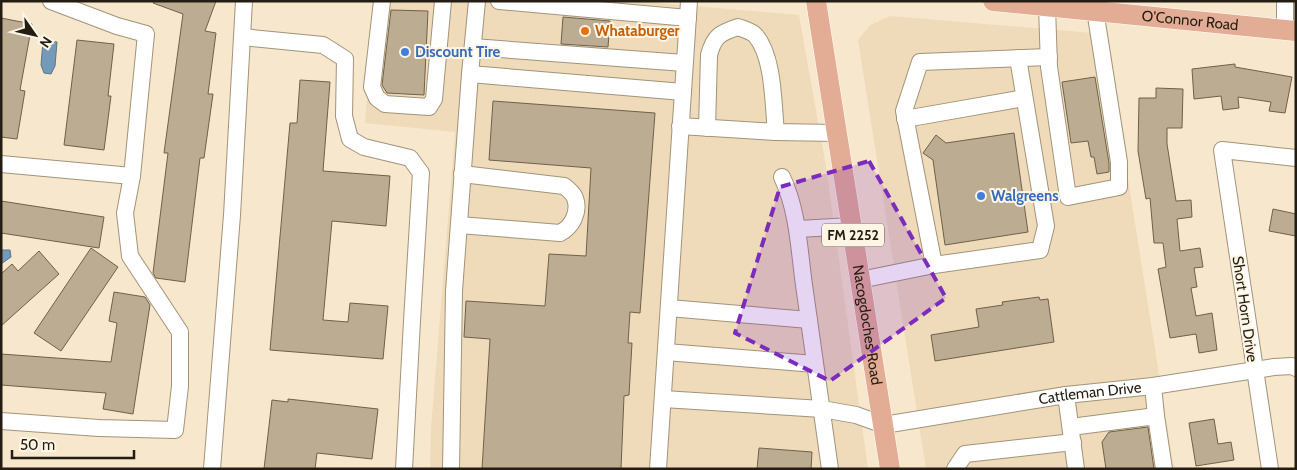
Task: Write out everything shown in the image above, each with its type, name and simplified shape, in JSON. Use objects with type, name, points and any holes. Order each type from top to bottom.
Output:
[{"type":"main road","name":"Nacogdoches Road","points":[[816,1],[890,469]]},
{"type":"main road","name":"O'Connor Road","points":[[994,1],[1047,6],[1095,6],[1290,31]]},
{"type":"street","points":[[1,421],[99,428],[175,430],[180,386],[180,332],[130,256],[125,213],[132,176],[146,34],[117,26],[51,1]]},
{"type":"street","points":[[212,469],[232,215],[244,1]]},
{"type":"street","points":[[382,1],[372,87],[377,98],[385,104],[429,107],[434,99],[443,1]]},
{"type":"street","points":[[451,469],[454,291],[477,1]]},
{"type":"street","points":[[499,1],[688,18]]},
{"type":"street","points":[[658,469],[689,1]]},
{"type":"street","points":[[1286,1],[1290,31]]},
{"type":"street","points":[[1047,6],[1049,57],[1068,197],[1119,187],[1118,162],[1095,6]]},
{"type":"street","points":[[707,128],[709,55],[712,45],[720,35],[738,27],[754,34],[765,51],[770,74],[776,132]]},
{"type":"street","points":[[242,37],[323,44],[345,58],[344,116],[350,139],[364,146],[410,158],[422,173],[404,469]]},
{"type":"street","points":[[473,47],[684,63]]},
{"type":"street","points":[[934,265],[904,111],[920,62],[1049,57]]},
{"type":"street","points":[[860,280],[934,265],[1040,250],[1046,226],[1018,58]]},
{"type":"street","points":[[470,74],[683,92]]},
{"type":"street","points":[[905,119],[1024,98]]},
{"type":"street","points":[[680,126],[776,132],[836,133]]},
{"type":"street","name":"Short Horn Drive","points":[[1270,469],[1222,150],[1296,158]]},
{"type":"street","points":[[1,164],[132,176]]},
{"type":"street","points":[[459,225],[560,233],[572,224],[576,209],[576,199],[564,186],[462,174]]},
{"type":"street","points":[[782,177],[787,187],[798,229],[830,469]]},
{"type":"street","points":[[798,229],[852,226]]},
{"type":"street","points":[[669,308],[809,320]]},
{"type":"street","points":[[666,352],[815,364]]},
{"type":"street","name":"Cattleman Drive","points":[[884,425],[1066,395],[1153,386],[1274,367],[1292,366],[1296,368]]},
{"type":"street","points":[[1153,386],[1164,469]]},
{"type":"street","points":[[1066,395],[1076,469]]},
{"type":"street","points":[[663,399],[822,409],[856,415],[884,425]]},
{"type":"street","points":[[955,469],[965,454],[1156,416]]},
{"type":"highlighted area","points":[[869,161],[946,298],[830,381],[735,333],[780,187]]},
{"type":"shaded area","points":[[375,1],[635,1],[799,15],[826,167],[868,469],[430,469],[431,428],[455,132],[365,123]]},
{"type":"shaded area","points":[[890,16],[1105,34],[1174,469],[926,469],[858,40],[870,25]]},
{"type":"water","points":[[43,41],[57,42],[55,66],[51,74],[44,73],[41,65]]},
{"type":"water","points":[[1,250],[10,250],[11,257],[1,264]]},
{"type":"building","points":[[154,1],[216,1],[205,31],[216,33],[208,94],[213,94],[204,158],[200,158],[185,282],[156,278],[153,273],[168,153],[164,153],[183,14],[153,3]]},
{"type":"building","name":"Discount Tire","points":[[391,10],[428,11],[424,95],[387,93],[382,85]]},
{"type":"building","name":"Whataburger","points":[[563,17],[610,21],[608,47],[561,44]]},
{"type":"building","points":[[1,18],[32,24],[20,90],[25,91],[17,139],[1,137]]},
{"type":"building","points":[[77,40],[114,44],[108,96],[111,96],[104,150],[64,145]]},
{"type":"building","points":[[1235,64],[1235,67],[1292,77],[1285,113],[1269,111],[1271,102],[1238,97],[1239,108],[1223,110],[1221,96],[1194,99],[1192,69]]},
{"type":"building","points":[[1095,77],[1109,163],[1109,172],[1097,174],[1094,157],[1091,157],[1088,141],[1071,143],[1062,82]]},
{"type":"building","points":[[300,80],[330,82],[323,171],[390,176],[386,226],[332,221],[323,320],[348,322],[350,303],[388,306],[383,359],[270,350],[290,123],[297,123]]},
{"type":"building","points":[[1156,88],[1183,89],[1182,128],[1167,128],[1167,144],[1176,201],[1191,200],[1192,217],[1177,219],[1180,251],[1200,248],[1203,267],[1194,268],[1197,287],[1191,288],[1196,316],[1212,313],[1217,350],[1199,353],[1196,334],[1170,338],[1158,269],[1166,267],[1163,243],[1154,243],[1150,198],[1146,199],[1138,151],[1139,98],[1156,98]]},
{"type":"building","points":[[493,101],[655,113],[640,313],[630,312],[628,343],[632,343],[629,395],[624,396],[621,469],[482,469],[490,339],[464,337],[466,301],[545,306],[549,254],[586,256],[591,168],[489,160]]},
{"type":"building","name":"Walgreens","points":[[1014,133],[1028,232],[945,245],[933,160],[923,153],[936,135],[946,143]]},
{"type":"building","points":[[1,201],[104,217],[99,248],[1,233]]},
{"type":"building","points":[[1273,209],[1296,214],[1296,236],[1269,231]]},
{"type":"building","points":[[91,248],[118,267],[61,351],[34,333]]},
{"type":"building","points":[[39,251],[59,274],[1,326],[1,274],[12,264],[18,271]]},
{"type":"building","points":[[114,292],[145,297],[150,305],[133,414],[103,409],[106,393],[1,385],[1,354],[111,362],[117,323],[109,321]]},
{"type":"building","points":[[1039,297],[1040,300],[1048,299],[1054,342],[935,361],[931,335],[979,327],[976,309],[1003,305],[1002,302]]},
{"type":"building","points":[[288,399],[378,409],[372,459],[317,453],[315,469],[264,469],[272,400],[288,402]]},
{"type":"building","points":[[1214,419],[1218,444],[1231,442],[1234,460],[1196,466],[1189,423]]},
{"type":"building","points":[[1148,427],[1154,469],[1106,469],[1102,442],[1109,432]]},
{"type":"building","points":[[759,448],[812,452],[811,469],[757,469]]},
{"type":"place","name":"Whataburger","points":[[585,31]]},
{"type":"place","name":"Discount Tire","points":[[405,52]]},
{"type":"place","name":"Walgreens","points":[[981,196]]}]
